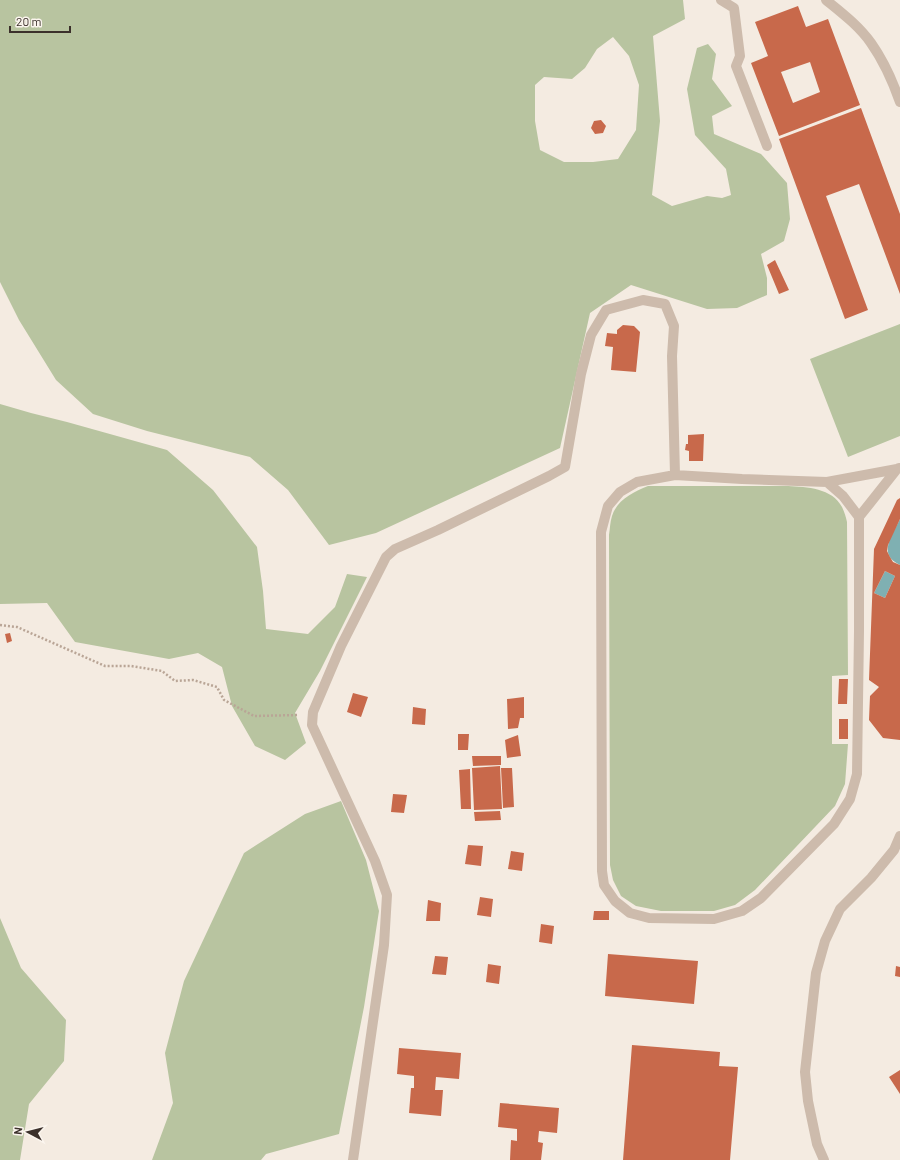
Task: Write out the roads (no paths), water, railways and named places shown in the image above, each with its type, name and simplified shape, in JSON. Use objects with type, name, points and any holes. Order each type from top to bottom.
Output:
[{"type":"street","points":[[721,0],[734,8],[740,56],[736,66],[767,146]]},
{"type":"street","points":[[826,0],[853,22],[871,43],[893,84],[900,102]]},
{"type":"street","points":[[353,1160],[384,945],[387,895],[374,861],[312,725],[313,712],[341,646],[386,557],[395,549],[494,503],[565,467],[581,374],[591,335],[606,310],[643,300],[665,304],[674,326],[672,356],[675,475]]},
{"type":"street","points":[[827,482],[843,496],[859,517],[857,774],[850,799],[834,824],[762,898],[742,911],[714,919],[650,918],[630,913],[615,901],[604,885],[602,871],[601,532],[608,506],[620,492],[637,482],[675,475],[827,482],[898,468]]},
{"type":"street","points":[[859,517],[898,468]]},
{"type":"street","points":[[824,1160],[817,1144],[808,1101],[805,1072],[816,973],[825,941],[840,909],[871,878],[894,850],[900,836]]},
{"type":"water","points":[[900,519],[900,565],[893,561],[889,556],[888,544]]},
{"type":"water","points":[[885,571],[895,576],[885,598],[874,593]]}]
